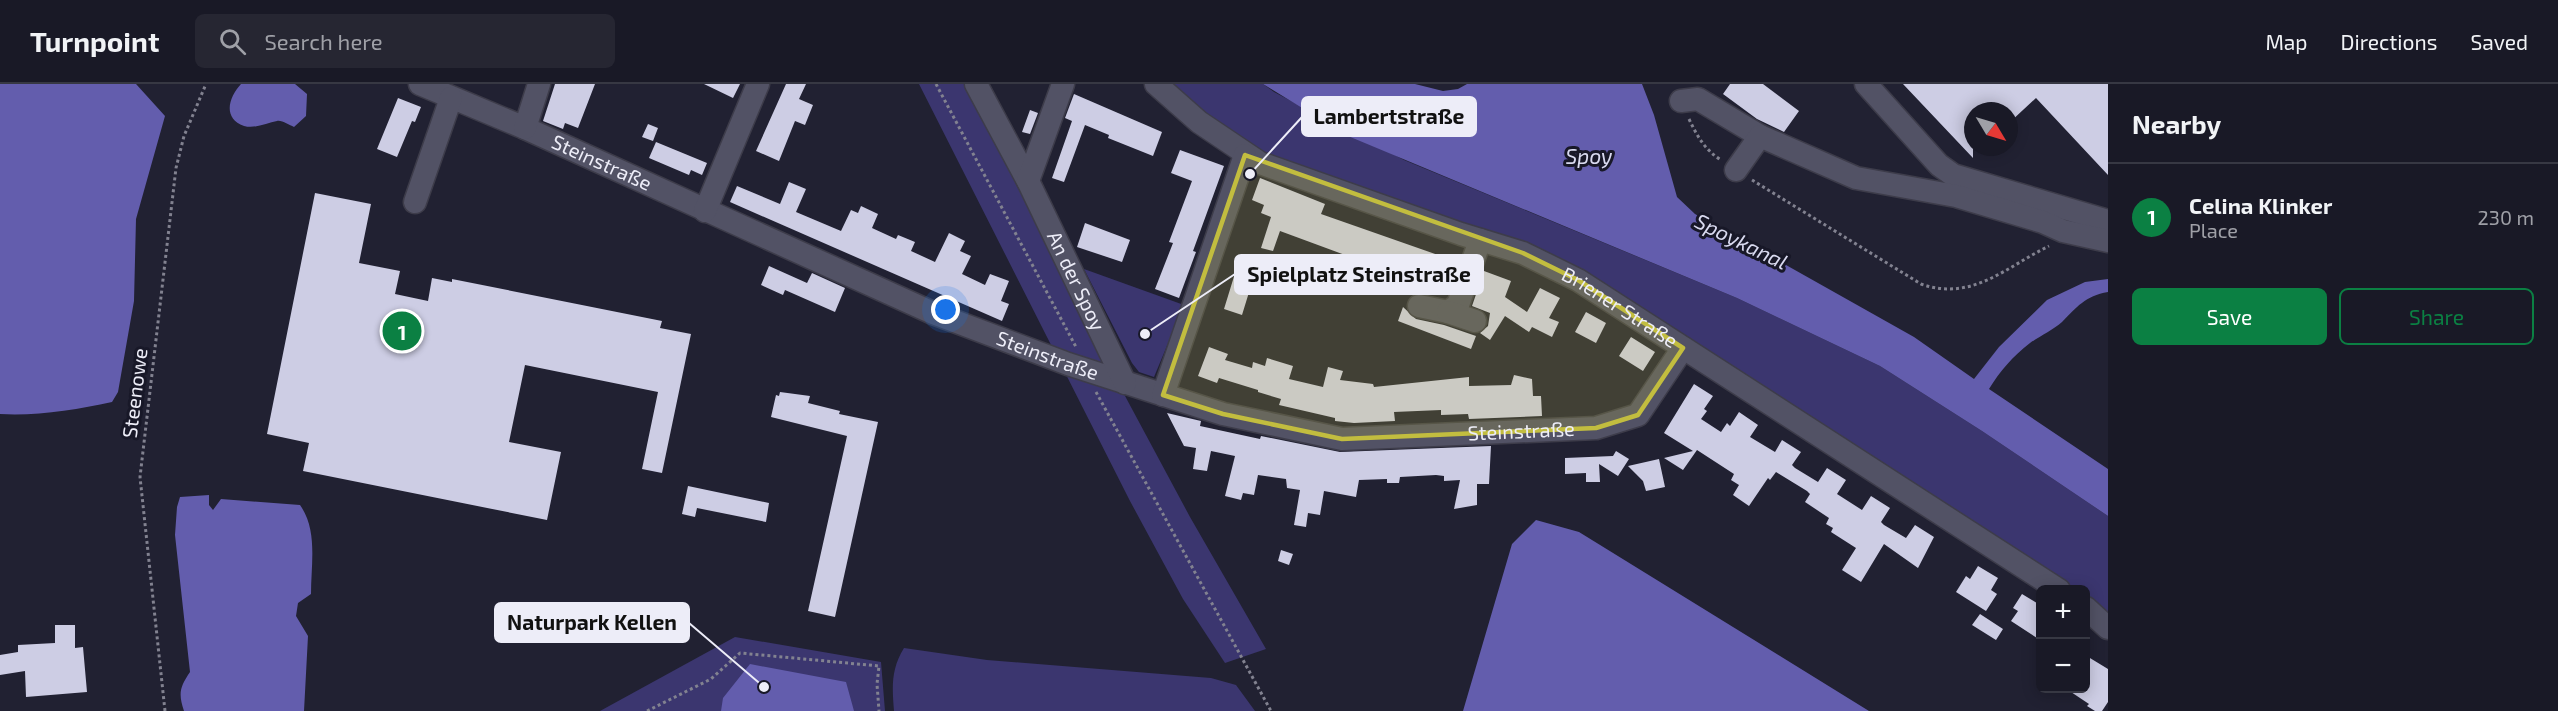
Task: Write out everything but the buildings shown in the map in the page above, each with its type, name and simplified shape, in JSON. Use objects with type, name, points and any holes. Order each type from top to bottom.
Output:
[{"type":"street","name":"Steinstraße","points":[[420,84],[525,128],[933,313],[1085,370],[1223,414],[1342,439],[1596,428],[1638,415],[1683,348]]},
{"type":"street","points":[[525,128],[539,84]]},
{"type":"street","points":[[705,211],[759,84]]},
{"type":"street","name":"An der Spoy","points":[[976,84],[1028,181],[1125,383]]},
{"type":"street","points":[[1028,181],[1063,84]]},
{"type":"street","name":"Briener Straße","points":[[1156,84],[1199,122],[1245,155],[1279,171],[1523,253],[1578,280],[2051,585]]},
{"type":"street","points":[[1866,84],[1939,165],[1953,175],[2108,221]]},
{"type":"street","points":[[414,202],[451,98]]},
{"type":"street","points":[[1681,101],[1698,99],[1760,136],[1856,178],[1956,196],[2043,222],[2067,232],[2108,241]]},
{"type":"street","points":[[1736,170],[1760,136]]},
{"type":"street","points":[[1163,395],[1245,155]]},
{"type":"street","points":[[1448,312],[1458,305],[1480,240]]},
{"type":"street","points":[[1419,306],[1476,321]]},
{"type":"street","points":[[2090,612],[2108,628]]},
{"type":"path","name":"Steenowe","points":[[165,711],[141,477],[176,168],[184,136],[206,84]]},
{"type":"path","points":[[936,84],[1078,351],[1085,370]]},
{"type":"path","points":[[1681,101],[1697,135],[1710,154],[1920,284],[1936,290],[1954,291],[1976,285],[2067,232]]},
{"type":"path","points":[[1108,416],[1271,711]]},
{"type":"path","points":[[647,711],[711,679],[740,653],[879,666],[877,684],[879,711]]},
{"type":"highlighted area","points":[[1245,155],[1523,253],[1578,280],[1683,348],[1638,415],[1596,428],[1342,439],[1223,414],[1163,395]]},
{"type":"shaded area","points":[[919,84],[964,84],[1050,246],[1110,368],[1190,517],[1266,649],[1225,663],[1183,599],[1130,501]]},
{"type":"shaded area","points":[[1170,84],[1263,84],[1274,92],[1404,160],[1737,298],[1880,366],[2108,516],[2108,616],[2090,603],[2090,585],[2066,585],[2047,571],[1532,250],[1455,220],[1317,175],[1272,157],[1230,134]]},
{"type":"shaded area","points":[[1084,269],[1184,305],[1154,377],[1139,372],[1132,363]]},
{"type":"shaded area","points":[[735,637],[881,662],[885,711],[600,711]]},
{"type":"shaded area","points":[[904,648],[987,660],[1211,678],[1236,685],[1255,711],[894,711],[893,678]]},
{"type":"water","points":[[0,84],[136,84],[165,116],[136,219],[134,301],[118,392],[112,402],[56,412],[0,414]]},
{"type":"water","points":[[241,84],[295,84],[307,94],[306,116],[294,127],[279,121],[257,126],[244,126],[237,122],[230,113],[233,95]]},
{"type":"water","name":"Spoy","points":[[1263,84],[1415,84],[1443,91],[1458,89],[1467,84],[1642,84],[1654,115],[1677,197],[1695,214],[1914,337],[1974,379],[1999,347],[2047,300],[2085,282],[2108,279],[2108,292],[2087,299],[2058,325],[2024,348],[2007,364],[1989,389],[2108,469],[2108,516],[1880,366],[1737,298],[1348,136]]},
{"type":"water","points":[[209,495],[209,505],[213,510],[221,499],[300,505],[306,515],[312,548],[311,594],[298,603],[296,616],[308,636],[304,711],[184,711],[181,690],[190,672],[175,535],[177,507],[180,497]]},
{"type":"water","points":[[1536,520],[1579,532],[1869,711],[1463,711],[1512,544]]},
{"type":"water","points":[[750,664],[846,682],[854,711],[721,711],[723,698]]},
{"type":"place","name":"Lambertstraße","points":[[1250,174]]},
{"type":"place","name":"Celina Klinker","points":[[402,331]]},
{"type":"place","name":"Spielplatz Steinstraße","points":[[1145,334]]},
{"type":"place","name":"Naturpark Kellen","points":[[764,687]]},
{"type":"water label","name":"Spoykanal","points":[[1741,242]]}]
